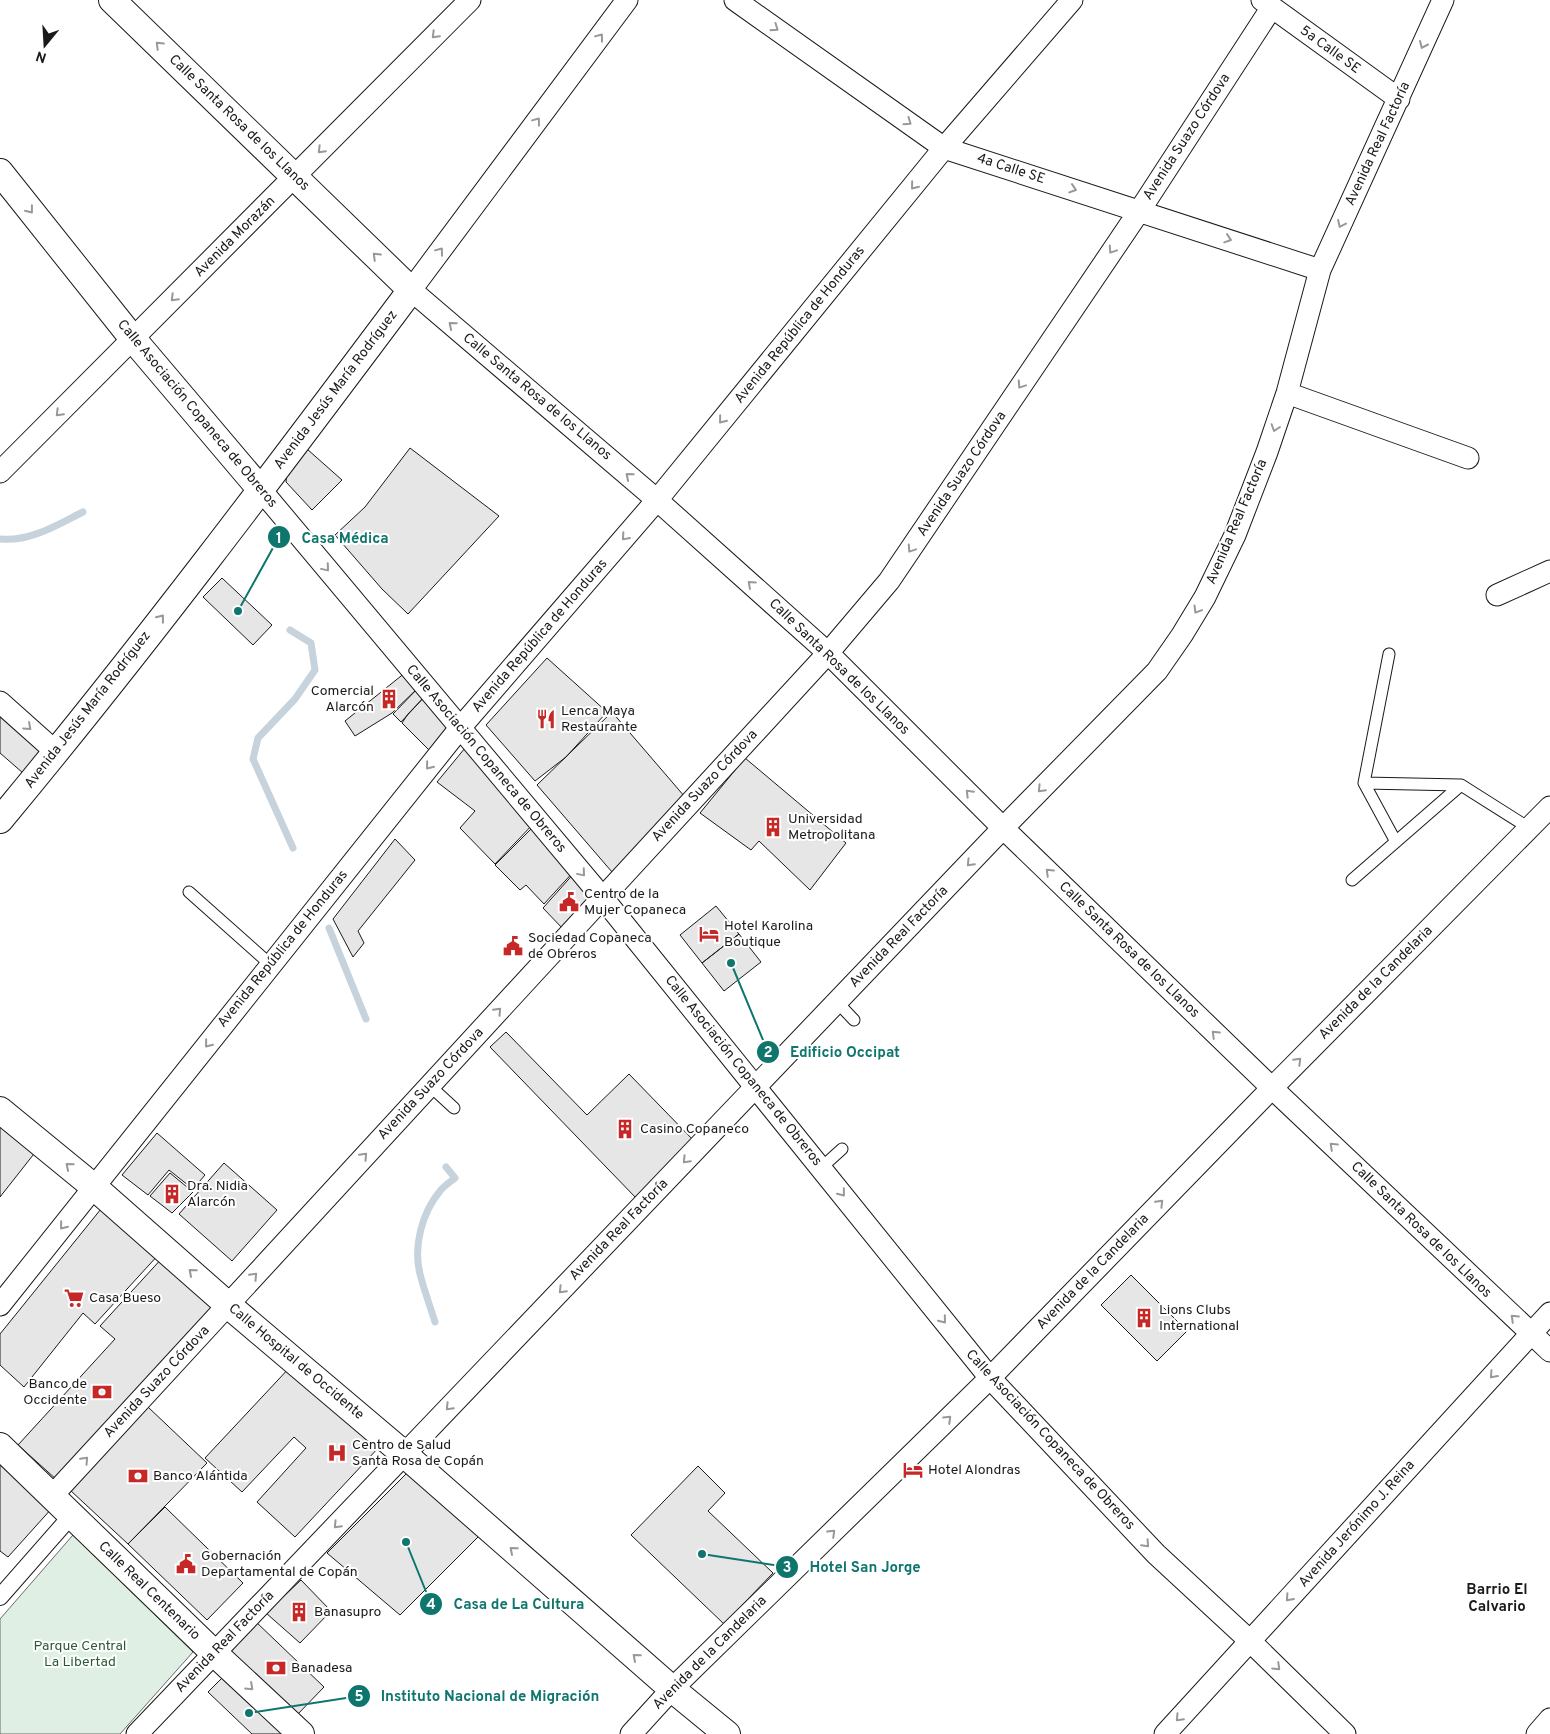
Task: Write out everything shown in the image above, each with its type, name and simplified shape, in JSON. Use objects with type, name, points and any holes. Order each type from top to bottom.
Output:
[{"type":"street","name":"Calle Santa Rosa de los Llanos","points":[[112,0],[411,290],[657,500],[828,653],[1003,828],[1272,1088],[1550,1351]]},
{"type":"street","name":"Avenida Morazán","points":[[0,472],[470,0]]},
{"type":"street","name":"Avenida Jesús María Rodríguez","points":[[0,820],[56,752],[261,490],[627,0]]},
{"type":"street","name":"4a Calle SE","points":[[736,0],[944,148],[1140,210],[1320,270]]},
{"type":"street","name":"Avenida República de Honduras","points":[[0,1305],[460,728],[657,500],[944,148],[1072,0]]},
{"type":"street","name":"Avenida Real Factoría","points":[[137,1734],[1003,828],[1157,671],[1205,597],[1235,535],[1268,452],[1287,393],[1320,270],[1443,0]]},
{"type":"street","name":"5a Calle SE","points":[[1267,4],[1399,99]]},
{"type":"street","name":"Avenida Suazo Córdova","points":[[52,1496],[828,653],[889,581],[1140,210],[1267,4]]},
{"type":"street","name":"Calle Asociación Copaneca de Obreros","points":[[0,172],[133,339],[602,897],[990,1378],[1156,1554],[1250,1641],[1345,1734]]},
{"type":"street","points":[[1287,393],[1468,458]]},
{"type":"street","points":[[1497,595],[1550,571]]},
{"type":"street","points":[[0,702],[56,752]]},
{"type":"street","name":"Avenida de la Candelaria","points":[[631,1734],[672,1689],[990,1378],[1272,1088],[1550,807]]},
{"type":"street","points":[[1529,828],[1550,828]]},
{"type":"street","name":"Calle Hospital de Occidente","points":[[0,1110],[94,1187],[404,1454],[672,1689],[727,1734]]},
{"type":"street","name":"Avenida Jerónimo J. Reina","points":[[1165,1734],[1550,1313]]},
{"type":"street","name":"Calle Real Centenario","points":[[0,1446],[214,1653],[301,1734]]},
{"type":"street","points":[[0,1597],[7,1577],[71,1516]]},
{"type":"street","points":[[1537,1734],[1550,1719]]},
{"type":"lane","points":[[1389,654],[1364,783],[1396,842]]},
{"type":"lane","points":[[1364,783],[1462,785],[1529,828]]},
{"type":"lane","points":[[1352,880],[1462,785]]},
{"type":"lane","points":[[189,892],[270,965]]},
{"type":"lane","points":[[837,1002],[854,1020]]},
{"type":"lane","points":[[430,1086],[454,1108]]},
{"type":"lane","points":[[821,1168],[842,1149]]},
{"type":"green space","name":"Parque Central La Libertad","points":[[73,1535],[193,1652],[120,1734],[0,1734],[0,1619]]},
{"type":"building","points":[[410,448],[499,516],[408,614],[382,589],[335,535],[365,507]]},
{"type":"building","points":[[307,449],[342,480],[312,510],[286,482],[287,471]]},
{"type":"building","points":[[222,578],[272,625],[253,645],[203,597]]},
{"type":"building","name":"Lenca Maya Restaurante","points":[[547,658],[607,712],[566,757],[535,781],[486,725]]},
{"type":"building","name":"Comercial Alarcón","points":[[406,672],[420,686],[392,713],[355,736],[345,721]]},
{"type":"building","points":[[420,686],[428,693],[401,722],[393,714]]},
{"type":"building","points":[[428,693],[458,729],[435,756],[402,723]]},
{"type":"building","points":[[612,712],[685,797],[612,872],[537,785]]},
{"type":"building","points":[[0,716],[42,751],[23,773],[0,753]]},
{"type":"building","points":[[470,742],[536,821],[495,864],[460,828],[475,811],[437,782]]},
{"type":"building","name":"Universidad Metropolitana","points":[[745,758],[846,843],[810,890],[759,841],[751,850],[700,813]]},
{"type":"building","points":[[537,823],[576,869],[544,904],[526,885],[520,890],[495,865]]},
{"type":"building","points":[[395,839],[415,860],[358,931],[364,943],[353,957],[333,919]]},
{"type":"building","name":"Centro de la Mujer Copaneca","points":[[576,871],[596,895],[564,930],[543,908]]},
{"type":"building","name":"Hotel Karolina Boutique","points":[[716,906],[739,934],[702,963],[680,935]]},
{"type":"building","points":[[739,934],[761,962],[724,991],[702,963]]},
{"type":"building","name":"Casino Copaneco","points":[[506,1032],[587,1115],[629,1074],[696,1143],[637,1199],[490,1047]]},
{"type":"building","points":[[0,1118],[37,1150],[0,1197]]},
{"type":"building","points":[[157,1133],[205,1175],[193,1189],[169,1170],[148,1195],[122,1175]]},
{"type":"building","points":[[224,1163],[277,1210],[232,1261],[179,1214]]},
{"type":"building","name":"Dra. Nidia Alarcón","points":[[170,1173],[193,1192],[172,1213],[150,1196]]},
{"type":"building","name":"Casa Bueso","points":[[105,1204],[160,1253],[95,1324],[83,1313],[24,1387],[0,1365],[0,1334]]},
{"type":"building","name":"Banco de Occidente","points":[[164,1256],[218,1304],[57,1480],[18,1445],[115,1339],[100,1326]]},
{"type":"building","name":"Lions Clubs International","points":[[1131,1275],[1187,1331],[1157,1361],[1101,1305]]},
{"type":"building","name":"Centro de Salud Santa Rosa de Copán","points":[[292,1365],[380,1446],[295,1537],[257,1502],[306,1448],[294,1437],[242,1492],[205,1458]]},
{"type":"building","name":"Banco Alántida","points":[[148,1407],[207,1463],[128,1544],[70,1490]]},
{"type":"building","points":[[0,1457],[53,1507],[8,1557],[0,1551]]},
{"type":"building","points":[[698,1466],[725,1493],[708,1511],[773,1573],[724,1624],[631,1535]]},
{"type":"building","points":[[413,1467],[485,1530],[400,1615],[327,1553]]},
{"type":"building","name":"Gobernación Departamental de Copán","points":[[165,1507],[243,1583],[207,1620],[128,1544]]},
{"type":"building","name":"Banasupro","points":[[301,1580],[331,1611],[300,1643],[266,1613]]},
{"type":"building","name":"Banadesa","points":[[254,1620],[324,1687],[297,1715],[228,1650]]},
{"type":"building","points":[[227,1673],[290,1734],[252,1734],[208,1692]]},
{"type":"waterway","points":[[0,539],[22,538],[43,532],[83,512]]},
{"type":"waterway","points":[[290,630],[311,643],[315,670],[295,699],[258,738],[253,759],[293,848]]},
{"type":"waterway","points":[[329,928],[366,1019]]},
{"type":"waterway","points":[[435,1322],[420,1274],[418,1252],[421,1230],[428,1209],[440,1191],[455,1178],[446,1167]]},
{"type":"place","name":"Casa Médica","points":[[238,611]]},
{"type":"place","name":"Comercial Alarcón","points":[[389,699]]},
{"type":"place","name":"Lenca Maya Restaurante","points":[[546,719]]},
{"type":"place","name":"Universidad Metropolitana","points":[[773,827]]},
{"type":"place","name":"Centro de la Mujer Copaneca","points":[[569,902]]},
{"type":"place","name":"Hotel Karolina Boutique","points":[[709,934]]},
{"type":"place","name":"Sociedad Copaneca de Obreros","points":[[513,946]]},
{"type":"place","name":"Edificio Occipat","points":[[731,963]]},
{"type":"place","name":"Casino Copaneco","points":[[625,1129]]},
{"type":"place","name":"Dra. Nidia Alarcón","points":[[172,1194]]},
{"type":"place","name":"Casa Bueso","points":[[74,1298]]},
{"type":"place","name":"Lions Clubs International","points":[[1144,1318]]},
{"type":"place","name":"Banco de Occidente","points":[[102,1392]]},
{"type":"place","name":"Centro de Salud Santa Rosa de Copán","points":[[337,1453]]},
{"type":"place","name":"Hotel Alondras","points":[[913,1470]]},
{"type":"place","name":"Banco Alántida","points":[[138,1476]]},
{"type":"place","name":"Casa de La Cultura","points":[[406,1542]]},
{"type":"place","name":"Hotel San Jorge","points":[[702,1554]]},
{"type":"place","name":"Gobernación Departamental de Copán","points":[[186,1564]]},
{"type":"place","name":"Banasupro","points":[[299,1612]]},
{"type":"place","name":"Banadesa","points":[[276,1668]]},
{"type":"place","name":"Instituto Nacional de Migración","points":[[249,1713]]},
{"type":"district","name":"Barrio El Calvario","points":[[1497,1598]]}]
